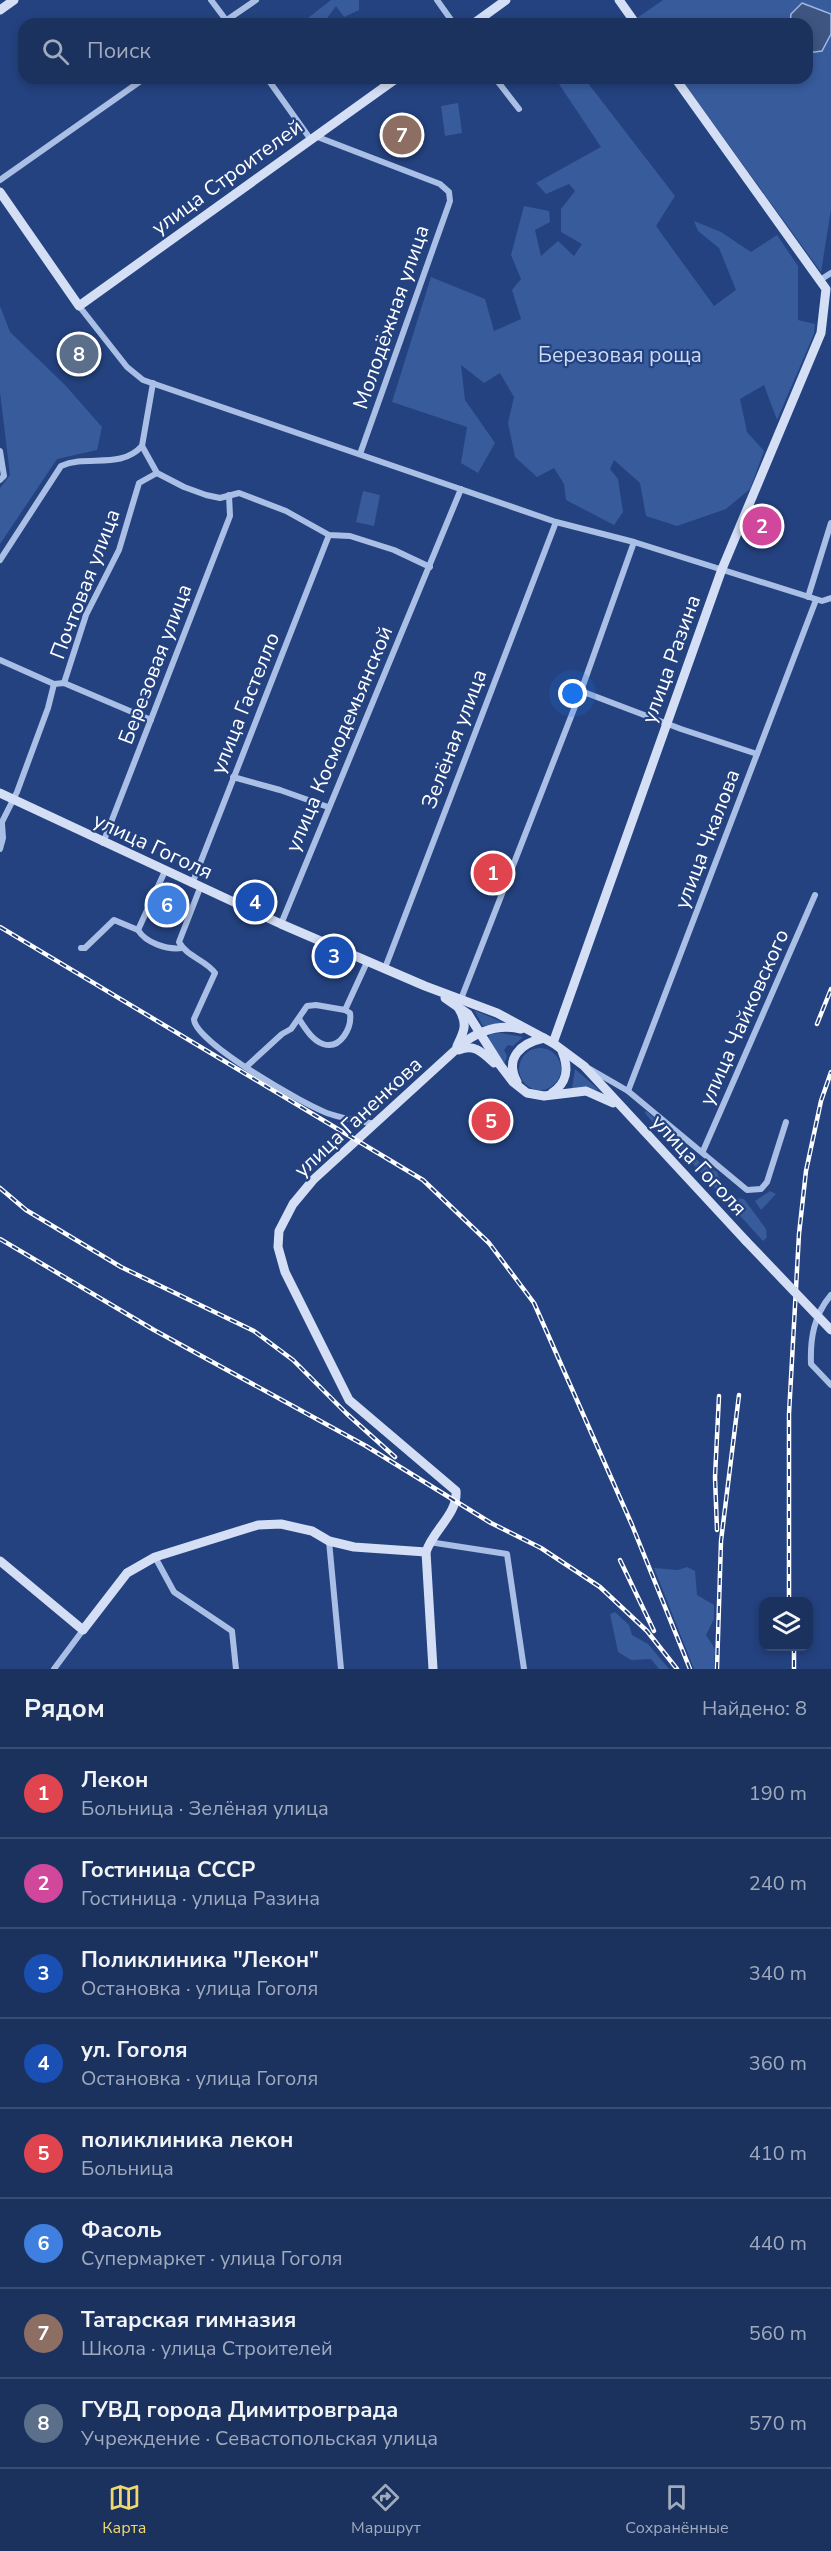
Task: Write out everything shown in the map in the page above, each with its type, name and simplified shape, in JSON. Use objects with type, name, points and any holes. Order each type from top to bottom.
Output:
[{"type":"street","points":[[0,10],[14,0]]},
{"type":"street","points":[[211,0],[222,18]]},
{"type":"street","points":[[232,18],[256,0]]},
{"type":"street","points":[[437,0],[450,18]]},
{"type":"street","points":[[480,18],[506,0]]},
{"type":"street","points":[[619,0],[632,18]]},
{"type":"street","points":[[0,180],[136,84]]},
{"type":"street","points":[[272,84],[313,138]]},
{"type":"street","name":"улица Строителей","points":[[79,306],[389,84]]},
{"type":"street","points":[[500,84],[519,109]]},
{"type":"street","points":[[679,84],[829,292]]},
{"type":"street","name":"Молодёжная улица","points":[[313,138],[440,184],[449,192],[450,201],[360,454]]},
{"type":"street","points":[[0,192],[79,306],[127,367],[143,380],[556,522],[634,542],[816,600],[831,598]]},
{"type":"street","points":[[820,280],[831,273]]},
{"type":"street","name":"улица Разина","points":[[553,1043],[722,569],[821,333],[829,292]]},
{"type":"street","points":[[153,383],[142,446],[157,473],[206,495],[220,498],[239,493],[286,511],[330,535],[350,536],[383,546],[430,567]]},
{"type":"street","points":[[0,560],[61,466],[74,460],[91,459],[106,462],[120,459],[142,446]]},
{"type":"street","points":[[0,451],[4,476],[0,480]]},
{"type":"street","name":"Почтовая улица","points":[[64,683],[86,615],[119,550],[139,483],[157,473]]},
{"type":"street","name":"улица Космодемьянской","points":[[281,924],[461,489]]},
{"type":"street","name":"Березовая улица","points":[[103,843],[230,516],[229,495]]},
{"type":"street","name":"Зелёная улица","points":[[385,968],[556,522]]},
{"type":"street","points":[[808,597],[831,523]]},
{"type":"street","name":"улица Гастелло","points":[[182,948],[179,942],[233,777],[330,535]]},
{"type":"street","points":[[452,1054],[465,1031],[465,1022],[459,1002],[581,691],[634,542]]},
{"type":"street","name":"улица Чкалова","points":[[628,1091],[816,600]]},
{"type":"street","points":[[0,660],[54,684],[64,683],[151,720]]},
{"type":"street","points":[[0,849],[3,838],[1,825],[14,799],[48,708],[54,684]]},
{"type":"street","points":[[581,691],[667,724],[757,754]]},
{"type":"street","points":[[233,777],[328,807]]},
{"type":"street","name":"улица Гоголя","points":[[0,793],[196,886],[459,1002]]},
{"type":"street","points":[[138,930],[165,871]]},
{"type":"street","name":"улица Чайковского","points":[[703,1151],[815,896]]},
{"type":"street","points":[[81,948],[85,948],[114,920],[138,930],[150,941],[174,949],[182,948],[215,973],[194,1019],[194,1024],[200,1034],[246,1067],[307,1104],[331,1114],[375,1124]]},
{"type":"street","points":[[345,1010],[368,960]]},
{"type":"street","points":[[459,1002],[497,1013],[553,1043],[584,1066],[628,1091],[703,1151],[747,1190],[761,1189],[767,1182],[774,1166],[786,1122]]},
{"type":"street","points":[[459,1002],[513,1082]]},
{"type":"street","points":[[246,1067],[299,1019],[307,1006],[316,1005],[345,1010],[350,1013],[351,1024],[344,1036],[335,1043],[324,1045],[311,1036],[299,1019]]},
{"type":"street","points":[[481,1033],[506,1027],[532,1032]]},
{"type":"street","name":"улица Ганенкова","points":[[433,1669],[426,1552],[429,1542],[457,1502],[456,1491],[349,1400],[285,1272],[278,1246],[279,1231],[293,1204],[313,1180],[471,1037],[481,1033]]},
{"type":"street","points":[[527,1093],[516,1080],[513,1060],[524,1044],[553,1043]]},
{"type":"street","points":[[544,1096],[554,1093],[565,1078],[567,1067],[553,1043]]},
{"type":"street","points":[[452,1054],[463,1048],[478,1049],[527,1093],[544,1096],[586,1092],[600,1096],[625,1113]]},
{"type":"street","points":[[584,1066],[625,1113]]},
{"type":"street","name":"улица Гоголя","points":[[625,1113],[831,1330]]},
{"type":"street","points":[[831,1295],[823,1305],[814,1325],[810,1348],[811,1364],[831,1385]]},
{"type":"street","points":[[54,1669],[126,1573],[155,1557],[258,1525],[281,1524],[312,1531],[329,1541],[354,1547],[426,1552]]},
{"type":"street","points":[[329,1541],[341,1669]]},
{"type":"street","points":[[429,1542],[507,1554],[525,1669]]},
{"type":"street","points":[[155,1557],[174,1592],[232,1631],[236,1669]]},
{"type":"street","points":[[0,1561],[83,1630]]},
{"type":"green space","points":[[331,0],[359,0],[359,10],[344,17],[336,6],[328,18],[308,18]]},
{"type":"green space","points":[[663,0],[831,0],[831,14],[802,3],[791,14],[791,18],[637,18]]},
{"type":"green space","points":[[831,34],[831,210],[821,272],[684,84],[813,84],[813,52],[822,51]]},
{"type":"green space","name":"Березовая роща","points":[[559,84],[589,84],[675,196],[656,226],[714,306],[736,290],[719,248],[698,231],[694,221],[721,232],[751,252],[777,235],[798,266],[798,320],[815,324],[814,334],[777,420],[764,385],[740,399],[747,432],[764,451],[750,489],[726,509],[677,526],[646,516],[640,483],[614,460],[610,469],[618,479],[623,512],[614,525],[566,500],[564,484],[554,468],[537,477],[515,457],[508,423],[514,397],[500,373],[484,383],[461,365],[465,400],[495,443],[478,473],[461,463],[467,427],[392,402],[431,277],[485,299],[494,331],[521,319],[512,290],[521,279],[511,255],[524,206],[549,211],[550,222],[535,230],[541,256],[558,241],[574,256],[582,244],[561,232],[561,209],[575,191],[569,184],[546,194],[536,183],[601,147]]},
{"type":"green space","points":[[458,103],[462,133],[445,136],[441,106]]},
{"type":"green space","points":[[0,306],[10,332],[66,386],[102,427],[97,450],[57,459],[0,544],[0,488],[10,475],[0,392]]},
{"type":"green space","points":[[363,491],[380,495],[374,526],[356,522]]},
{"type":"green space","points":[[474,1010],[504,1023],[483,1026]]},
{"type":"green space","points":[[501,1033],[523,1037],[513,1046],[508,1045],[504,1050],[507,1056],[504,1065],[488,1038],[490,1034]]},
{"type":"green space","points":[[540,1048],[548,1049],[555,1054],[560,1061],[560,1077],[555,1084],[548,1089],[540,1090],[532,1089],[525,1084],[520,1077],[519,1069],[520,1061],[525,1054],[532,1049]]},
{"type":"green space","points":[[575,1069],[599,1090],[572,1088]]},
{"type":"green space","points":[[646,1111],[676,1136],[700,1163],[717,1172],[723,1188],[733,1198],[744,1199],[766,1229],[767,1237],[763,1241],[683,1153],[670,1143],[645,1113]]},
{"type":"green space","points":[[770,1191],[776,1194],[761,1210],[755,1201]]},
{"type":"green space","points":[[687,1567],[695,1571],[697,1595],[714,1605],[714,1619],[706,1635],[715,1649],[714,1669],[694,1669],[654,1568],[678,1570]]},
{"type":"green space","points":[[615,1612],[629,1625],[632,1635],[648,1644],[669,1669],[659,1669],[651,1659],[631,1660],[618,1652],[610,1614]]},
{"type":"shaded area","points":[[802,3],[831,14],[831,34],[822,51],[813,52],[813,18],[791,18],[791,14]]},
{"type":"railway","points":[[0,927],[423,1180],[489,1243],[534,1303],[632,1525],[690,1669]]},
{"type":"railway","points":[[817,1024],[831,989]]},
{"type":"railway","points":[[789,1597],[789,1414],[799,1234],[806,1171],[821,1101],[831,1072]]},
{"type":"railway","points":[[0,1188],[26,1210],[121,1267],[254,1331],[293,1360],[347,1414],[395,1457]]},
{"type":"railway","points":[[0,1239],[154,1330],[366,1446],[491,1523],[541,1548],[600,1587],[647,1631],[677,1669]]},
{"type":"railway","points":[[717,1669],[721,1541],[739,1395]]},
{"type":"railway","points":[[717,1530],[715,1477],[719,1396]]},
{"type":"railway","points":[[620,1560],[654,1631]]},
{"type":"railway","points":[[794,1651],[794,1669]]},
{"type":"place","name":"Татарская гимназия","points":[[402,135]]},
{"type":"place","name":"ГУВД города Димитровграда","points":[[79,354]]},
{"type":"place","name":"Гостиница СССР","points":[[762,526]]},
{"type":"place","name":"Лекон","points":[[493,873]]},
{"type":"place","name":"ул. Гоголя","points":[[255,902]]},
{"type":"place","name":"Фасоль","points":[[167,905]]},
{"type":"place","name":"Поликлиника \"Лекон\"","points":[[334,956]]},
{"type":"place","name":"поликлиника лекон","points":[[491,1121]]}]
